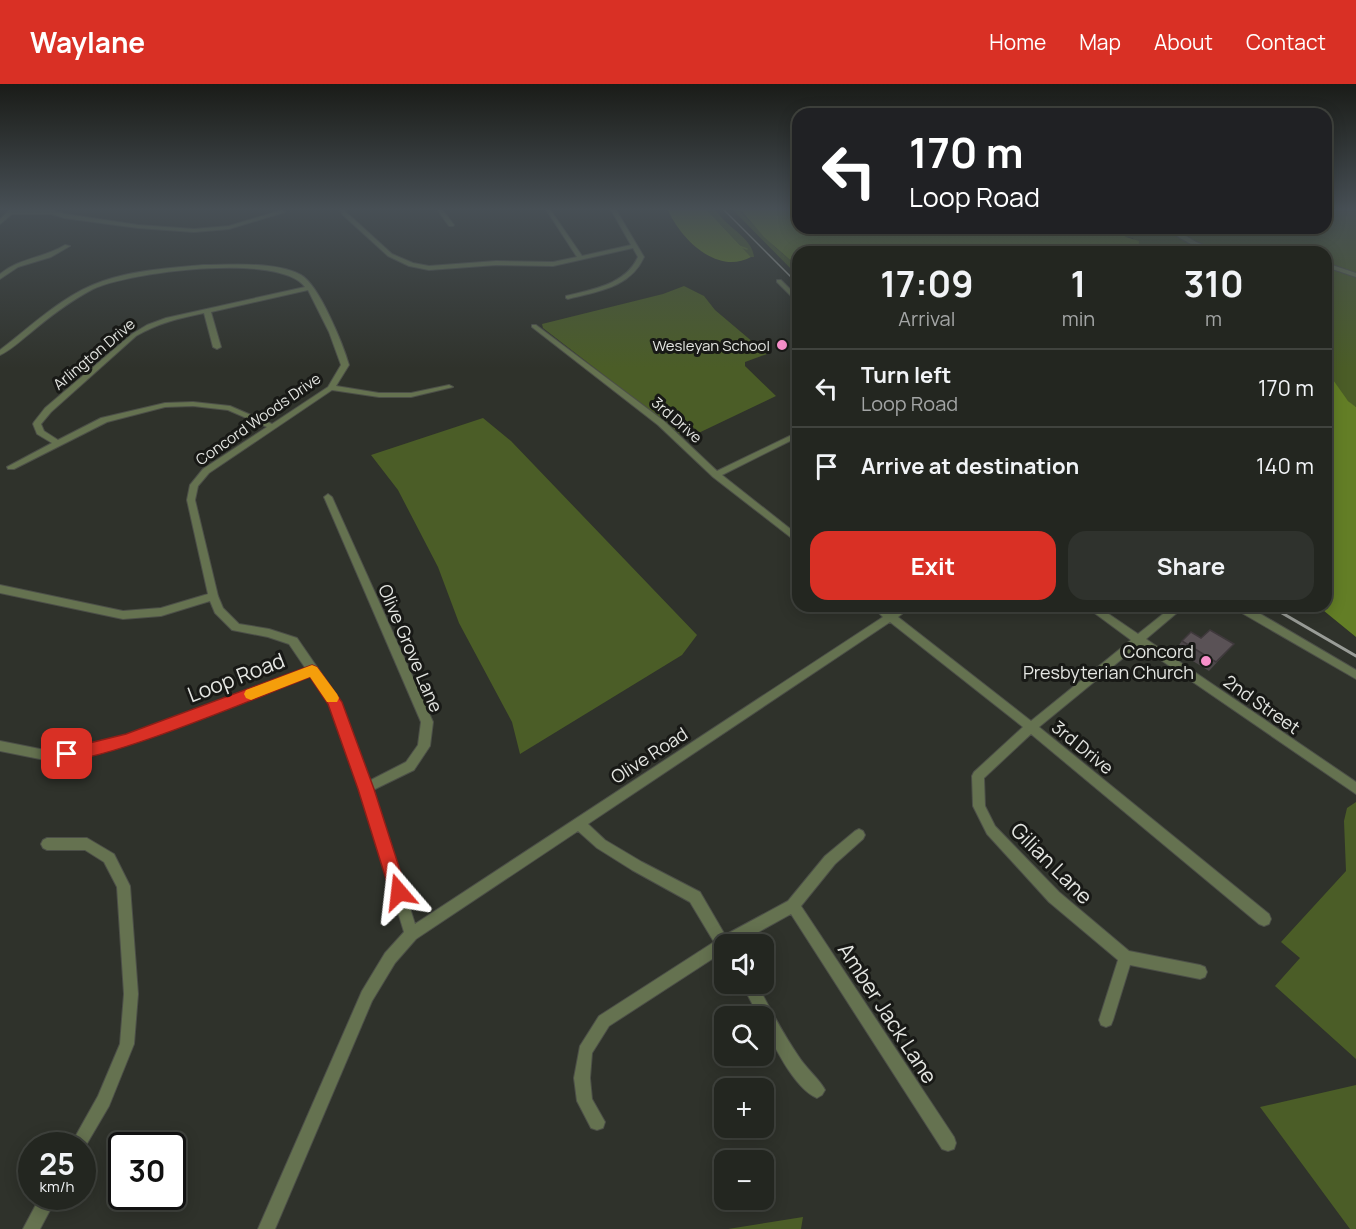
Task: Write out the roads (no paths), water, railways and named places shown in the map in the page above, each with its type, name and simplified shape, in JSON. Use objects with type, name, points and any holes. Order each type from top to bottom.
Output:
[{"type":"street","points":[[0,277],[14,264],[29,261]]},
{"type":"street","points":[[404,261],[411,265],[440,268],[496,263],[553,264],[563,261]]},
{"type":"street","points":[[568,297],[613,284],[633,273],[639,261]]},
{"type":"street","points":[[1332,267],[1356,275]]},
{"type":"street","points":[[0,353],[75,297],[105,282],[139,273],[166,270],[261,268],[281,271],[301,278],[310,288]]},
{"type":"street","points":[[779,281],[792,295]]},
{"type":"street","name":"Arlington Drive","points":[[58,443],[40,432],[37,424],[48,410],[141,330],[168,320],[310,288]]},
{"type":"street","name":"Concord Woods Drive","points":[[310,288],[343,353],[345,365],[331,388],[206,471],[194,485],[190,500],[213,596],[219,610],[236,627],[292,641],[312,671]]},
{"type":"street","points":[[207,311],[217,347]]},
{"type":"street","name":"3rd Drive","points":[[534,326],[661,423],[716,475],[792,535]]},
{"type":"street","points":[[331,388],[379,395],[411,395],[448,387]]},
{"type":"street","points":[[11,467],[104,420],[165,405],[193,404],[230,408],[273,427]]},
{"type":"street","points":[[716,475],[792,437]]},
{"type":"street","name":"Olive Grove Lane","points":[[328,497],[427,722],[424,746],[410,766],[366,789]]},
{"type":"street","points":[[0,589],[123,615],[160,612],[213,596]]},
{"type":"street","name":"3rd Drive","points":[[884,612],[1031,728],[1264,919]]},
{"type":"street","name":"Olive Road","points":[[411,934],[898,612]]},
{"type":"street","name":"2nd Street","points":[[1099,612],[1356,789]]},
{"type":"street","name":"Gilian Lane","points":[[1173,612],[1031,728],[978,776],[979,806],[992,830],[1054,897],[1126,957],[1200,972]]},
{"type":"street","points":[[1249,612],[1356,675]]},
{"type":"street","name":"Loop Road","points":[[0,746],[50,756],[84,753],[127,740],[312,671],[335,702],[366,789],[411,934]]},
{"type":"street","points":[[578,823],[610,849],[695,897],[717,934]]},
{"type":"street","points":[[743,934],[793,906],[830,860],[859,835]]},
{"type":"street","points":[[47,844],[87,844],[109,858],[123,886],[131,994],[127,1044],[104,1101],[86,1132]]},
{"type":"street","name":"Amber Jack Lane","points":[[793,906],[948,1143]]},
{"type":"street","points":[[266,1229],[367,996],[390,958],[411,934]]},
{"type":"street","points":[[597,1122],[585,1101],[582,1078],[585,1051],[604,1021],[714,951]]},
{"type":"street","points":[[1106,1020],[1126,957]]},
{"type":"street","points":[[755,994],[796,1065],[810,1085],[818,1090]]},
{"type":"street","points":[[31,1229],[42,1210]]},
{"type":"railway","points":[[775,261],[792,278]]},
{"type":"railway","points":[[1280,612],[1356,656]]},
{"type":"place","name":"Wesleyan School","points":[[782,345]]},
{"type":"place","name":"Concord Presbyterian Church","points":[[1206,661]]}]
